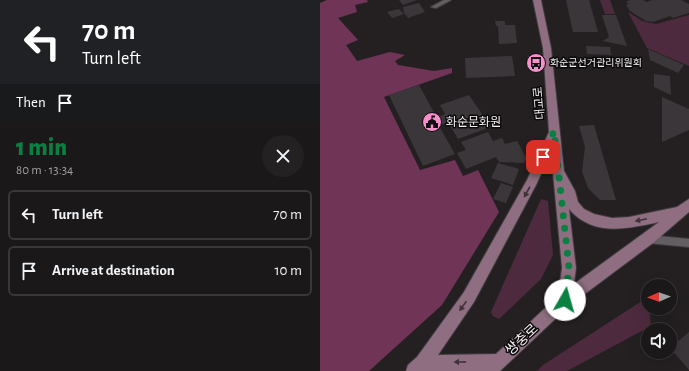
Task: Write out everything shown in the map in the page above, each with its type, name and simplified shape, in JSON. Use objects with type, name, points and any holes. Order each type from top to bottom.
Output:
[{"type":"street","name":"대교로","points":[[537,0],[547,48],[554,131],[569,268],[565,300]]},
{"type":"street","points":[[419,367],[470,297],[532,182],[554,131]]},
{"type":"street","points":[[558,167],[569,191],[573,205],[580,213],[592,220],[612,224],[629,223],[684,208]]},
{"type":"street","name":"쌍충로","points":[[419,367],[492,368],[565,300],[648,239],[684,208]]},
{"type":"lane","points":[[434,7],[448,0]]},
{"type":"lane","points":[[648,239],[689,243]]},
{"type":"shaded area","points":[[327,0],[367,0],[368,2],[355,5],[357,12],[338,18],[358,40],[346,45],[357,61],[390,52],[405,55],[395,61],[398,65],[434,71],[452,68],[452,73],[384,97],[420,170],[455,160],[463,176],[478,170],[499,212],[442,305],[369,371],[320,371],[320,3]]},
{"type":"shaded area","points":[[600,0],[610,0],[615,14],[605,14]]},
{"type":"shaded area","points":[[628,12],[642,21],[656,24],[689,15],[689,66],[647,48]]},
{"type":"shaded area","points":[[541,199],[548,201],[553,255],[541,279],[499,319],[493,316],[491,312]]},
{"type":"shaded area","points":[[641,302],[641,315],[650,315],[651,323],[641,323],[641,331],[567,371],[537,371],[543,365]]},
{"type":"building","points":[[399,0],[417,0],[403,5]]},
{"type":"building","points":[[566,0],[589,0],[598,32],[573,32]]},
{"type":"building","points":[[630,0],[643,0],[647,2],[652,0],[681,0],[689,4],[689,13],[673,18],[670,16],[653,22],[646,21],[630,11],[626,5],[629,4],[626,2]]},
{"type":"building","points":[[419,3],[425,12],[408,18],[404,13],[403,7]]},
{"type":"building","points":[[399,9],[404,14],[392,18],[387,12]]},
{"type":"building","points":[[602,15],[616,15],[627,46],[603,41],[609,37]]},
{"type":"building","points":[[495,21],[505,21],[505,25],[515,25],[517,43],[499,44],[498,26],[496,26]]},
{"type":"building","points":[[586,46],[610,47],[611,55],[587,54]]},
{"type":"building","points":[[648,49],[684,65],[678,73],[650,60]]},
{"type":"building","points":[[512,56],[515,76],[466,78],[465,58]]},
{"type":"building","points":[[654,74],[670,76],[671,95],[654,87]]},
{"type":"building","points":[[419,85],[437,118],[445,114],[440,105],[469,95],[491,127],[458,139],[448,122],[439,126],[455,154],[423,166],[389,95]]},
{"type":"building","points":[[662,97],[689,109],[689,130],[662,142]]},
{"type":"building","points":[[594,125],[616,200],[600,200],[588,188],[582,171],[585,147],[579,126]]},
{"type":"building","points":[[488,132],[493,141],[502,138],[505,144],[517,141],[527,159],[524,163],[499,162],[496,157],[466,169],[457,153],[466,150],[461,142]]},
{"type":"building","points":[[498,163],[519,169],[513,185],[491,178]]},
{"type":"building","points":[[501,183],[513,187],[506,203],[493,199]]},
{"type":"building","points":[[689,332],[689,370],[677,356],[677,342]]},
{"type":"place","name":"화순군선거관리위원회","points":[[536,63]]},
{"type":"place","name":"화순문화원","points":[[432,122]]},
{"type":"route","points":[[543,157],[554,131],[569,268],[565,300]]}]
